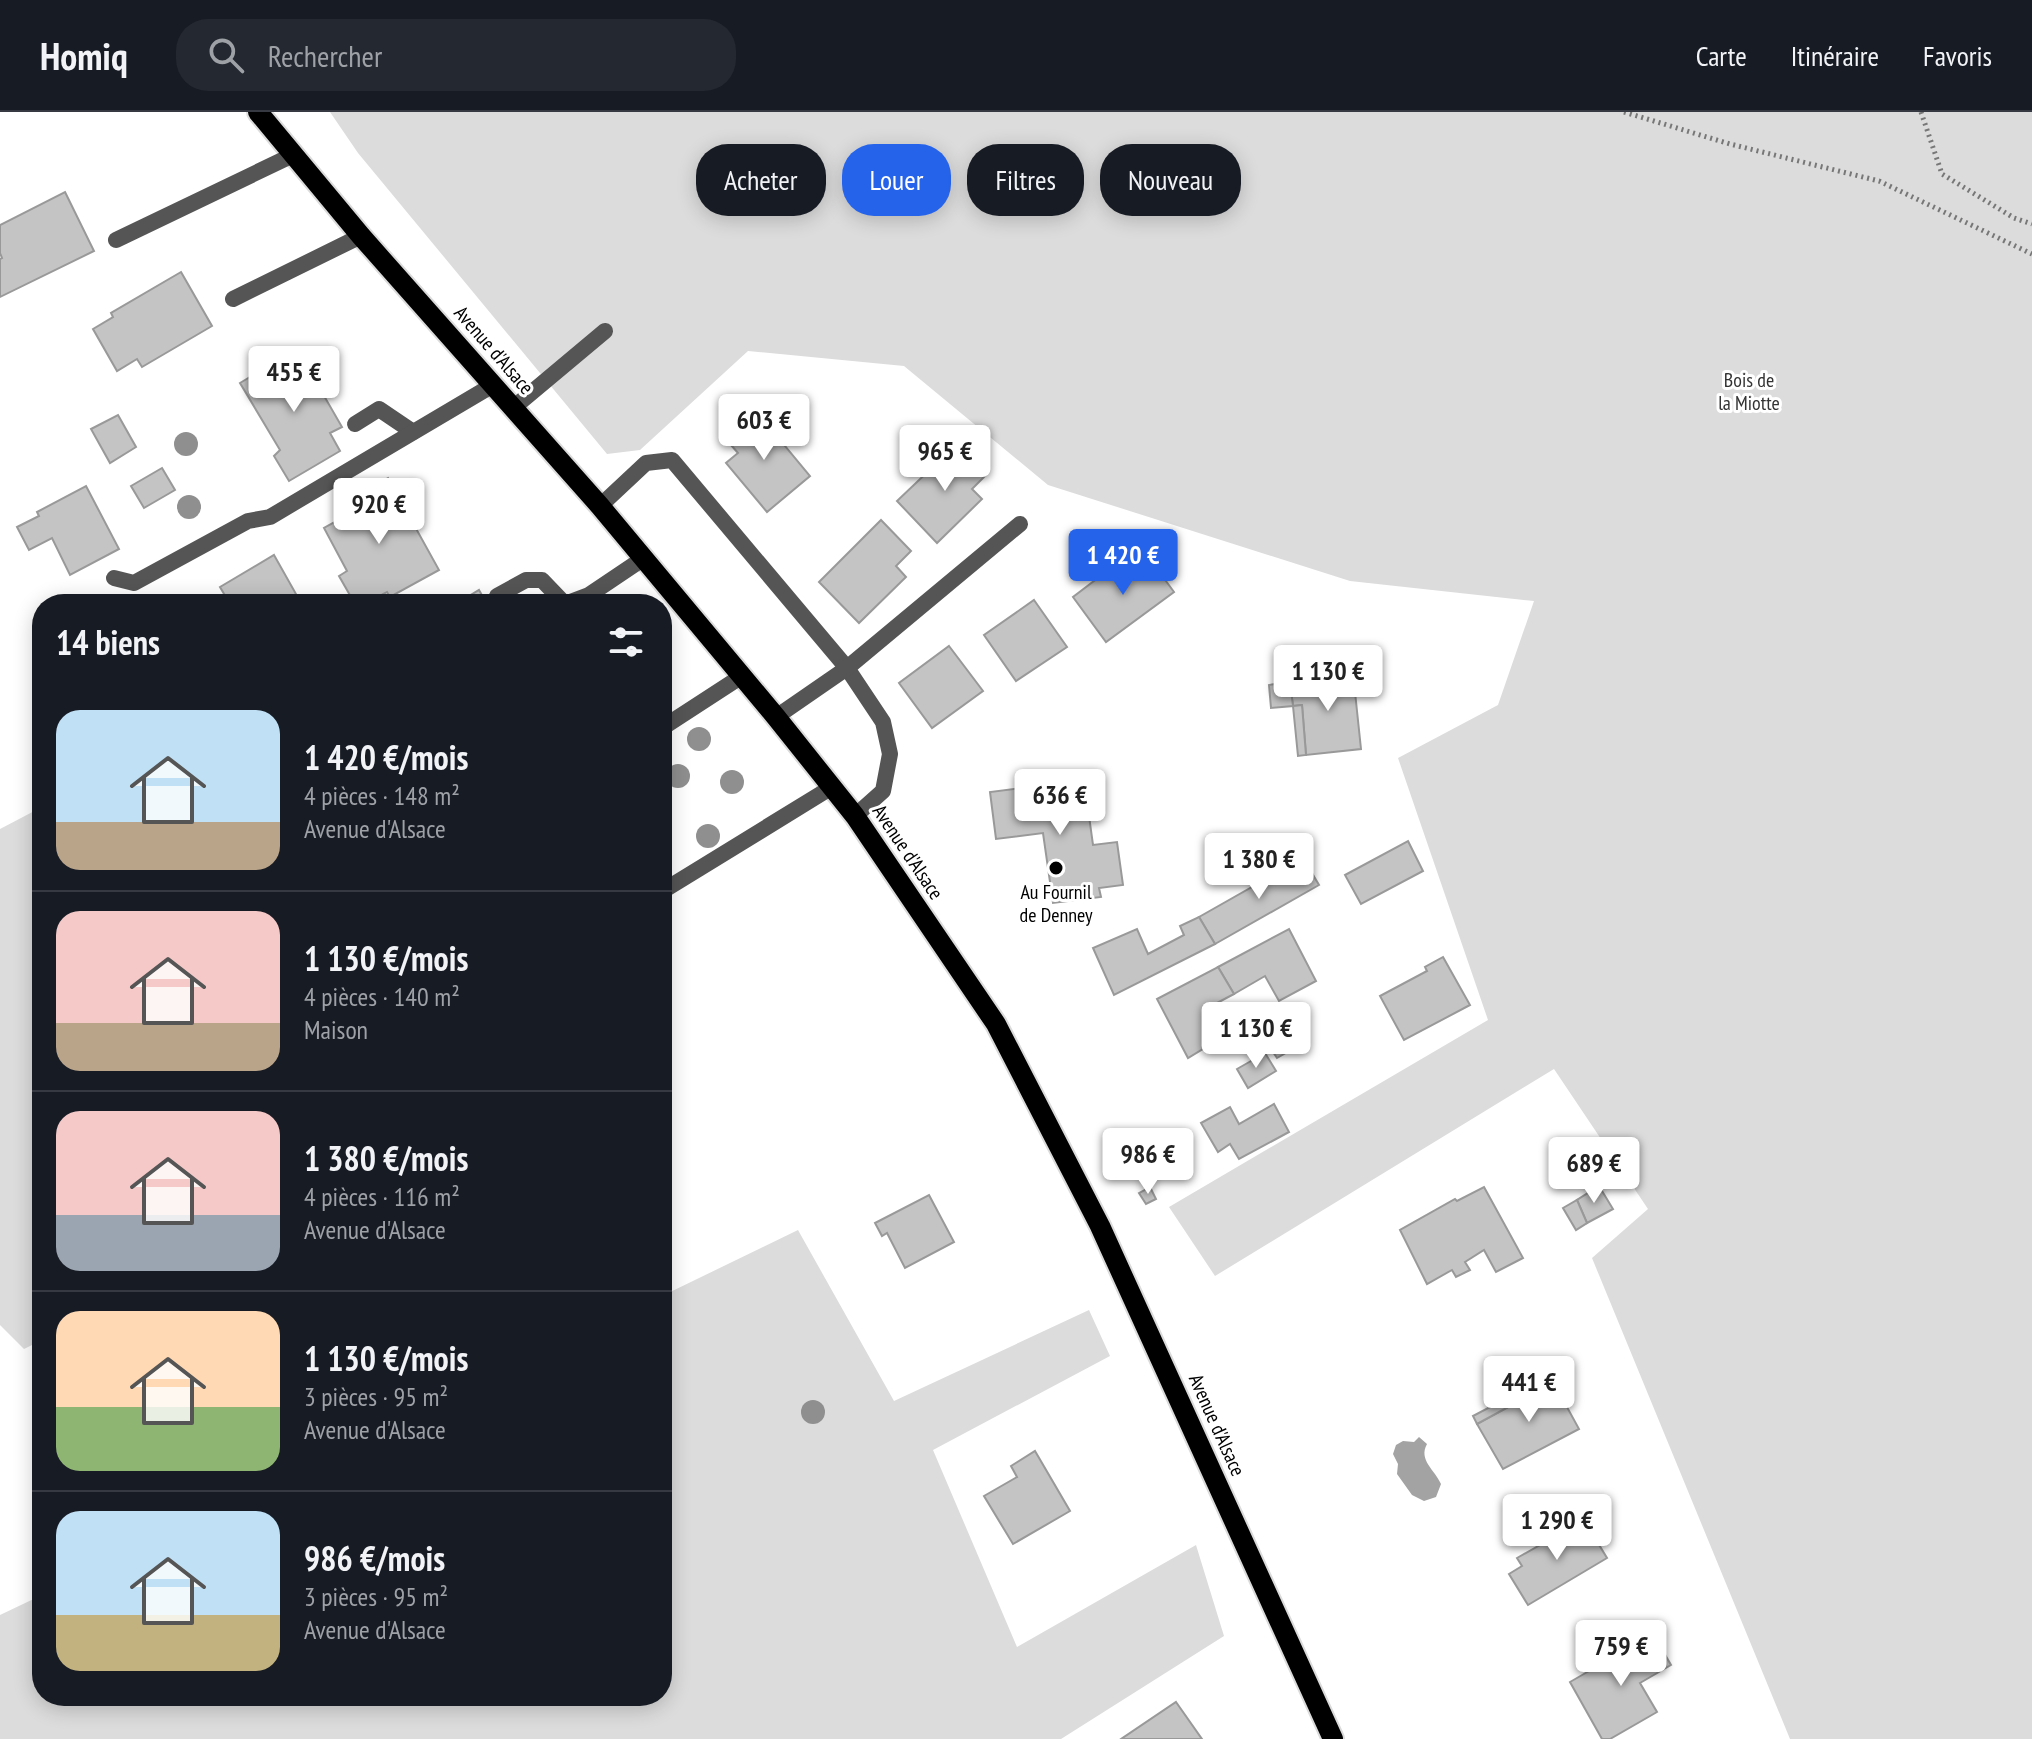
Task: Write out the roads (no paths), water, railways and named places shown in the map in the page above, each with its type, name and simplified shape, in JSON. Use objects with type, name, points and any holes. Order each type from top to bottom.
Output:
[{"type":"main road","name":"Avenue d'Alsace","points":[[258,112],[361,236],[600,506],[776,717],[855,816],[996,1024],[1100,1226],[1333,1739]]},
{"type":"lane","points":[[116,240],[293,155]]},
{"type":"lane","points":[[233,299],[361,236]]},
{"type":"lane","points":[[513,408],[605,331]]},
{"type":"lane","points":[[114,578],[134,583],[248,521],[270,517],[493,385]]},
{"type":"lane","points":[[355,424],[379,409],[413,432]]},
{"type":"lane","points":[[600,506],[646,463],[672,460],[847,668],[883,722],[890,754],[883,791],[855,816]]},
{"type":"lane","points":[[776,717],[847,668],[1020,524]]},
{"type":"lane","points":[[590,594],[644,558]]},
{"type":"lane","points":[[501,594],[526,580],[542,580],[555,594]]},
{"type":"lane","points":[[672,722],[742,676]]},
{"type":"lane","points":[[672,885],[832,787]]},
{"type":"place","name":"Au Fournil de Denney","points":[[1056,868]]},
{"type":"park label","name":"Bois de la Miotte","points":[[1749,392]]}]
